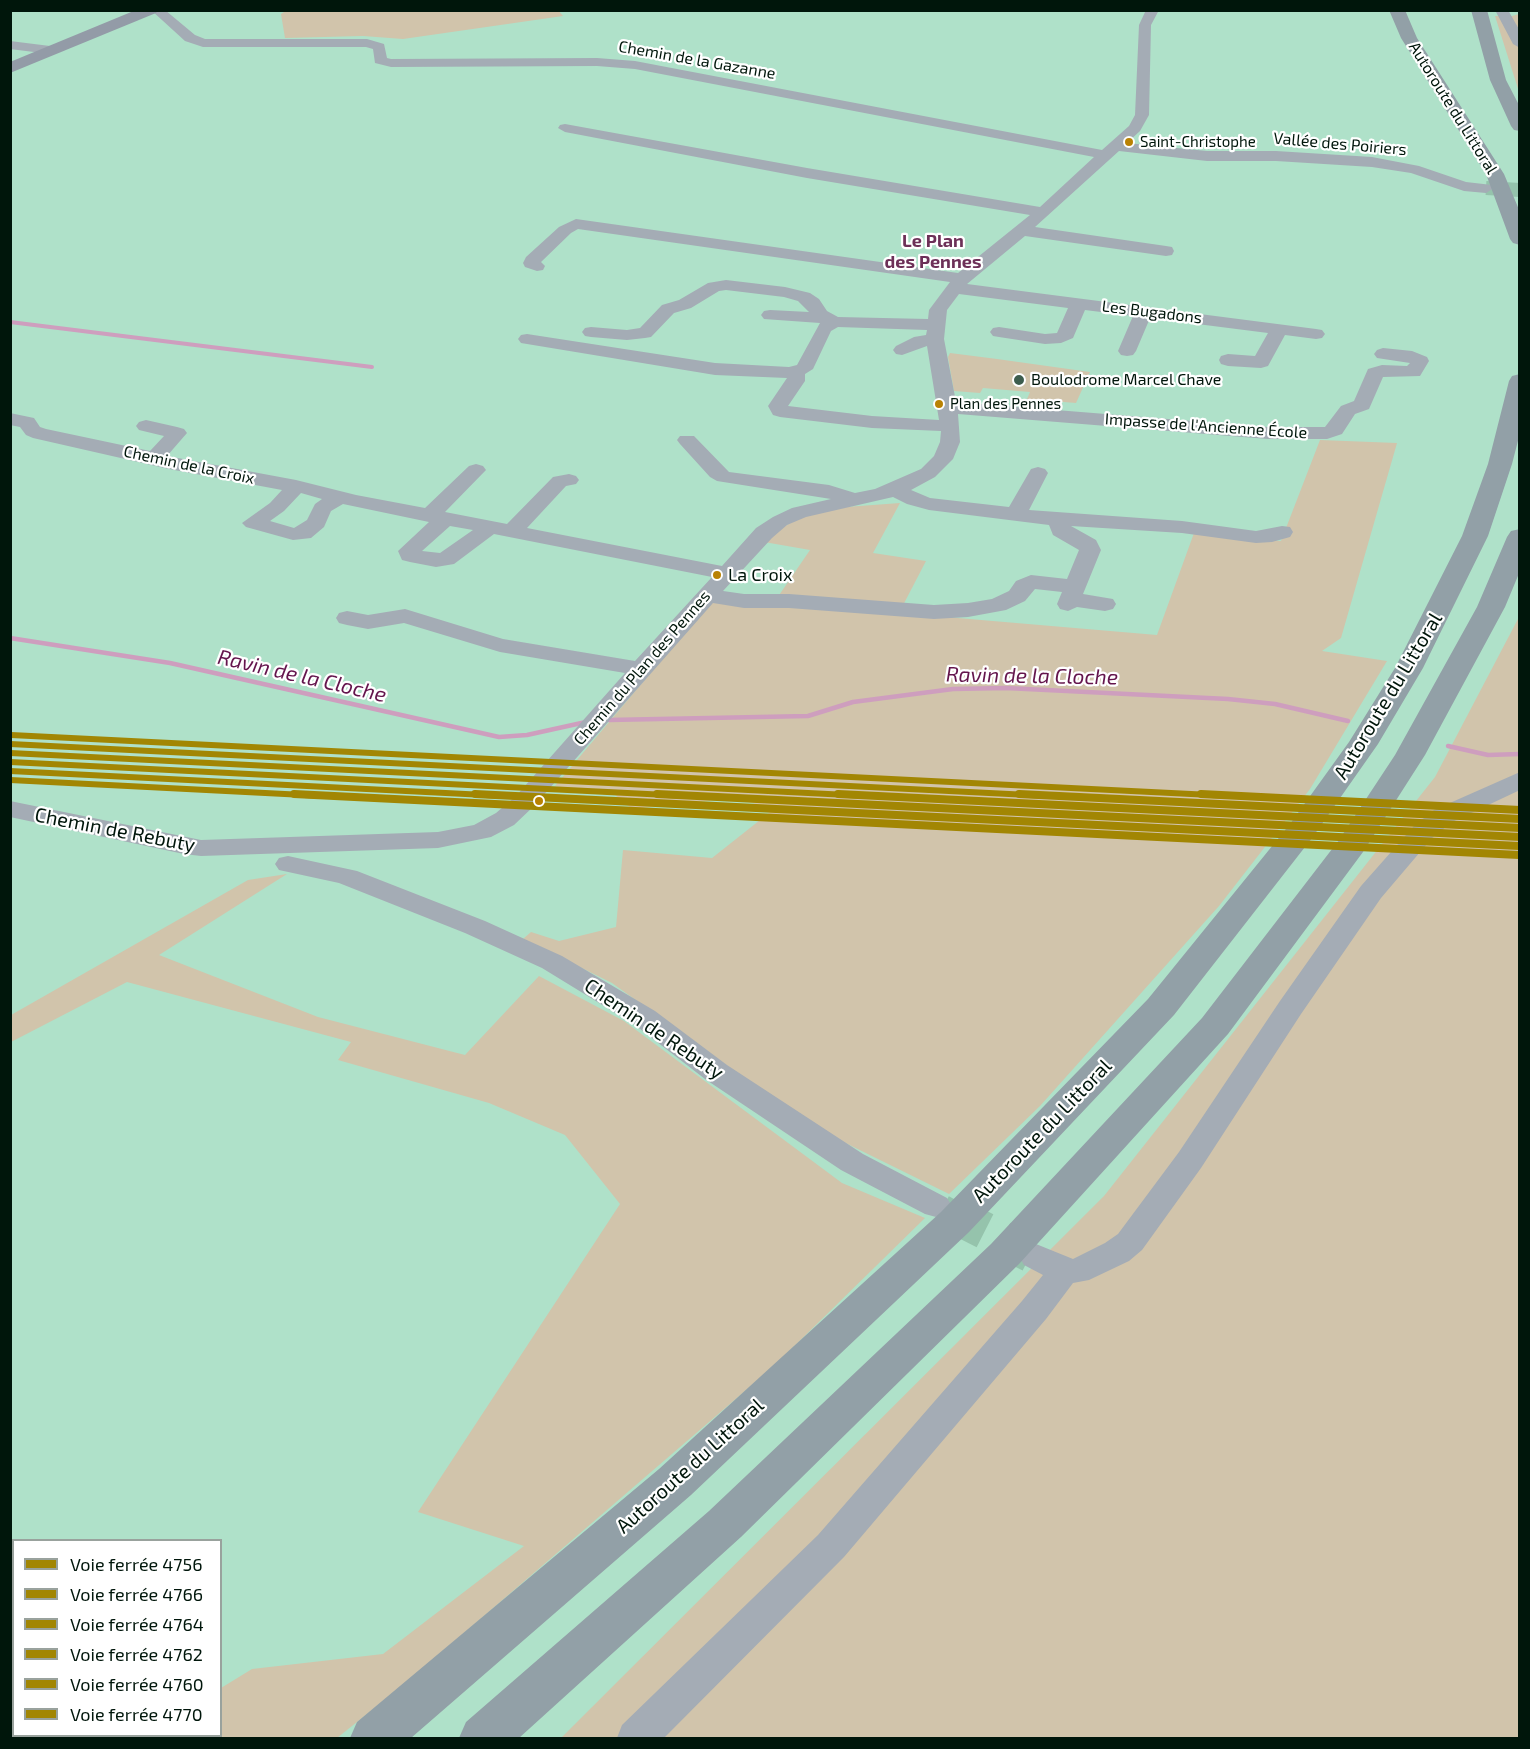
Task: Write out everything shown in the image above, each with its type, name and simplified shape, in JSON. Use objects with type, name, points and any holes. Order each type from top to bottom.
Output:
[{"type":"highway","name":"Autoroute du Littoral","points":[[1397,10],[1409,38],[1463,120],[1495,174],[1520,239]]},
{"type":"highway","points":[[1469,10],[1520,126]]},
{"type":"highway","points":[[1479,10],[1498,80]]},
{"type":"highway","name":"Autoroute du Littoral","points":[[375,1738],[675,1482],[956,1222],[1161,1007],[1301,831],[1363,744],[1409,668],[1475,536],[1500,464],[1520,381]]},
{"type":"highway","points":[[484,1738],[725,1524],[1005,1254],[1215,1026],[1352,845],[1410,755],[1491,607],[1520,537]]},
{"type":"main road","points":[[10,68],[151,10]]},
{"type":"street","name":"Chemin de la Gazanne","points":[[157,10],[190,38],[203,43],[367,43],[379,47],[380,60],[391,63],[627,64],[1111,151]]},
{"type":"street","points":[[935,332],[938,310],[958,284],[1043,212],[1135,128],[1142,115],[1145,29],[1153,10]]},
{"type":"street","points":[[1501,10],[1520,44]]},
{"type":"street","points":[[10,45],[50,50]]},
{"type":"street","points":[[565,128],[807,173],[1043,212]]},
{"type":"street","name":"Vallée des Poiriers","points":[[1111,151],[1207,156],[1301,157],[1383,163],[1414,169],[1464,186],[1486,188]]},
{"type":"street","name":"Les Bugadons","points":[[537,266],[531,263],[532,261],[565,230],[576,224],[1084,304],[1316,334]]},
{"type":"street","points":[[1020,230],[1166,251]]},
{"type":"street","points":[[726,285],[785,292],[804,297],[830,320],[804,369],[796,372],[715,369],[524,336],[549,338],[575,332],[627,335],[645,333],[665,311],[685,304],[714,287],[726,285]]},
{"type":"street","points":[[999,332],[1045,339],[1061,338],[1067,334],[1084,304]]},
{"type":"street","points":[[1072,340],[1084,304]]},
{"type":"street","points":[[1127,351],[1144,311]]},
{"type":"street","points":[[770,315],[935,332]]},
{"type":"street","points":[[1228,360],[1261,362],[1279,329]]},
{"type":"street","points":[[902,351],[935,332]]},
{"type":"street","name":"Chemin du Plan des Pennes","points":[[223,848],[438,840],[462,837],[492,827],[519,807],[764,533],[780,521],[799,512],[895,489],[919,479],[938,464],[950,442],[949,416],[935,332]]},
{"type":"street","name":"Impasse de l'Ancienne École","points":[[949,416],[1268,433],[1327,433],[1335,430],[1346,412],[1362,405],[1375,373],[1382,370],[1413,372],[1420,361],[1412,357],[1383,354]]},
{"type":"street","points":[[796,372],[794,385],[778,406],[778,410],[824,418],[857,418],[872,422],[949,416]]},
{"type":"street","name":"Chemin de la Croix","points":[[10,419],[27,422],[33,432],[40,434],[169,463],[296,486],[340,497],[726,573]]},
{"type":"street","points":[[146,426],[177,433],[159,449],[154,458]]},
{"type":"street","points":[[687,440],[717,473],[724,477],[829,491],[852,500]]},
{"type":"street","points":[[476,470],[408,553],[414,557],[446,559],[491,527]]},
{"type":"street","points":[[1016,514],[1038,473]]},
{"type":"street","points":[[512,531],[560,481],[569,480]]},
{"type":"street","points":[[296,486],[277,507],[253,524],[293,534],[303,533],[317,524],[322,508],[340,497]]},
{"type":"street","points":[[895,489],[914,500],[929,504],[1059,520],[1182,527],[1256,537],[1272,536],[1282,532]]},
{"type":"street","points":[[1059,520],[1061,530],[1089,548],[1071,597]]},
{"type":"street","points":[[707,595],[744,601],[789,601],[934,612],[998,605],[1017,596],[1027,584],[1035,581],[1071,597],[1105,604]]},
{"type":"street","points":[[347,618],[368,621],[405,616],[500,645],[641,669]]},
{"type":"street","points":[[637,1738],[831,1546],[1035,1310],[1050,1263],[1077,1272],[1117,1252],[1130,1242],[1190,1161],[1290,1008],[1371,892],[1423,832],[1443,816],[1520,780]]},
{"type":"street","name":"Chemin de Rebuty","points":[[10,810],[184,846],[223,848],[229,853],[247,859],[288,864],[347,877],[475,927],[552,962],[645,1018],[716,1072],[852,1162],[936,1206]]},
{"type":"street","name":"Chemin de Rebuty","points":[[253,846],[265,856],[288,864]]},
{"type":"shaded area","points":[[287,10],[558,10],[563,16],[403,39],[363,36],[285,38],[281,14]]},
{"type":"shaded area","points":[[1519,14],[1519,92],[1495,16]]},
{"type":"shaded area","name":"Boulodrome Marcel Chave","points":[[950,353],[1090,372],[1076,403],[1027,399],[1030,392],[983,388],[980,393],[954,391],[948,357]]},
{"type":"shaded area","points":[[1320,440],[1397,443],[1341,638],[1322,651],[1387,661],[1310,789],[1219,906],[1040,1106],[949,1194],[811,1126],[612,983],[523,939],[531,932],[559,941],[616,927],[623,850],[712,858],[774,809],[734,798],[632,809],[608,789],[571,789],[555,786],[713,599],[773,604],[810,550],[764,542],[780,529],[804,515],[846,507],[900,503],[873,553],[926,561],[899,613],[1157,635],[1194,533],[1281,541]]},
{"type":"shaded area","points":[[1519,617],[1519,1738],[561,1738],[1104,1196],[1435,777]]},
{"type":"shaded area","points":[[287,874],[159,955],[318,1017],[465,1055],[539,976],[624,1021],[842,1183],[925,1218],[774,1366],[412,1678],[337,1738],[138,1738],[222,1737],[222,1687],[252,1669],[383,1654],[524,1546],[418,1512],[620,1204],[565,1135],[489,1103],[338,1060],[351,1042],[127,982],[11,1042],[11,1015],[248,880]]},
{"type":"waterway","points":[[10,322],[372,367]]},
{"type":"waterway","name":"Ravin de la Cloche","points":[[10,638],[170,663],[499,737],[527,735],[586,722]]},
{"type":"waterway","name":"Ravin de la Cloche","points":[[609,720],[808,716],[853,702],[953,689],[1006,688],[1228,699],[1275,704],[1348,721]]},
{"type":"waterway","name":"Ravin de la Cloche","points":[[1448,746],[1488,755],[1520,754]]},
{"type":"tunnel","points":[[1486,188],[1520,190]]},
{"type":"tunnel","points":[[942,1209],[955,1216]]},
{"type":"tunnel","points":[[952,1214],[1031,1254]]},
{"type":"rail line","name":"4760","points":[[11,735],[1520,810]]},
{"type":"rail line","name":"4764","points":[[10,744],[1520,819]]},
{"type":"rail line","name":"4756","points":[[10,753],[1520,828]]},
{"type":"rail line","name":"4766","points":[[10,762],[1520,837]]},
{"type":"rail line","name":"4762","points":[[10,771],[1519,846]]},
{"type":"rail line","name":"4770","points":[[10,780],[1519,855]]},
{"type":"place","name":"Saint-Christophe","points":[[1129,142]]},
{"type":"place","name":"Boulodrome Marcel Chave","points":[[1019,380]]},
{"type":"place","name":"Plan des Pennes","points":[[939,404]]},
{"type":"place","name":"La Croix","points":[[717,575]]},
{"type":"district","name":"Le Plan des Pennes","points":[[933,251]]}]
